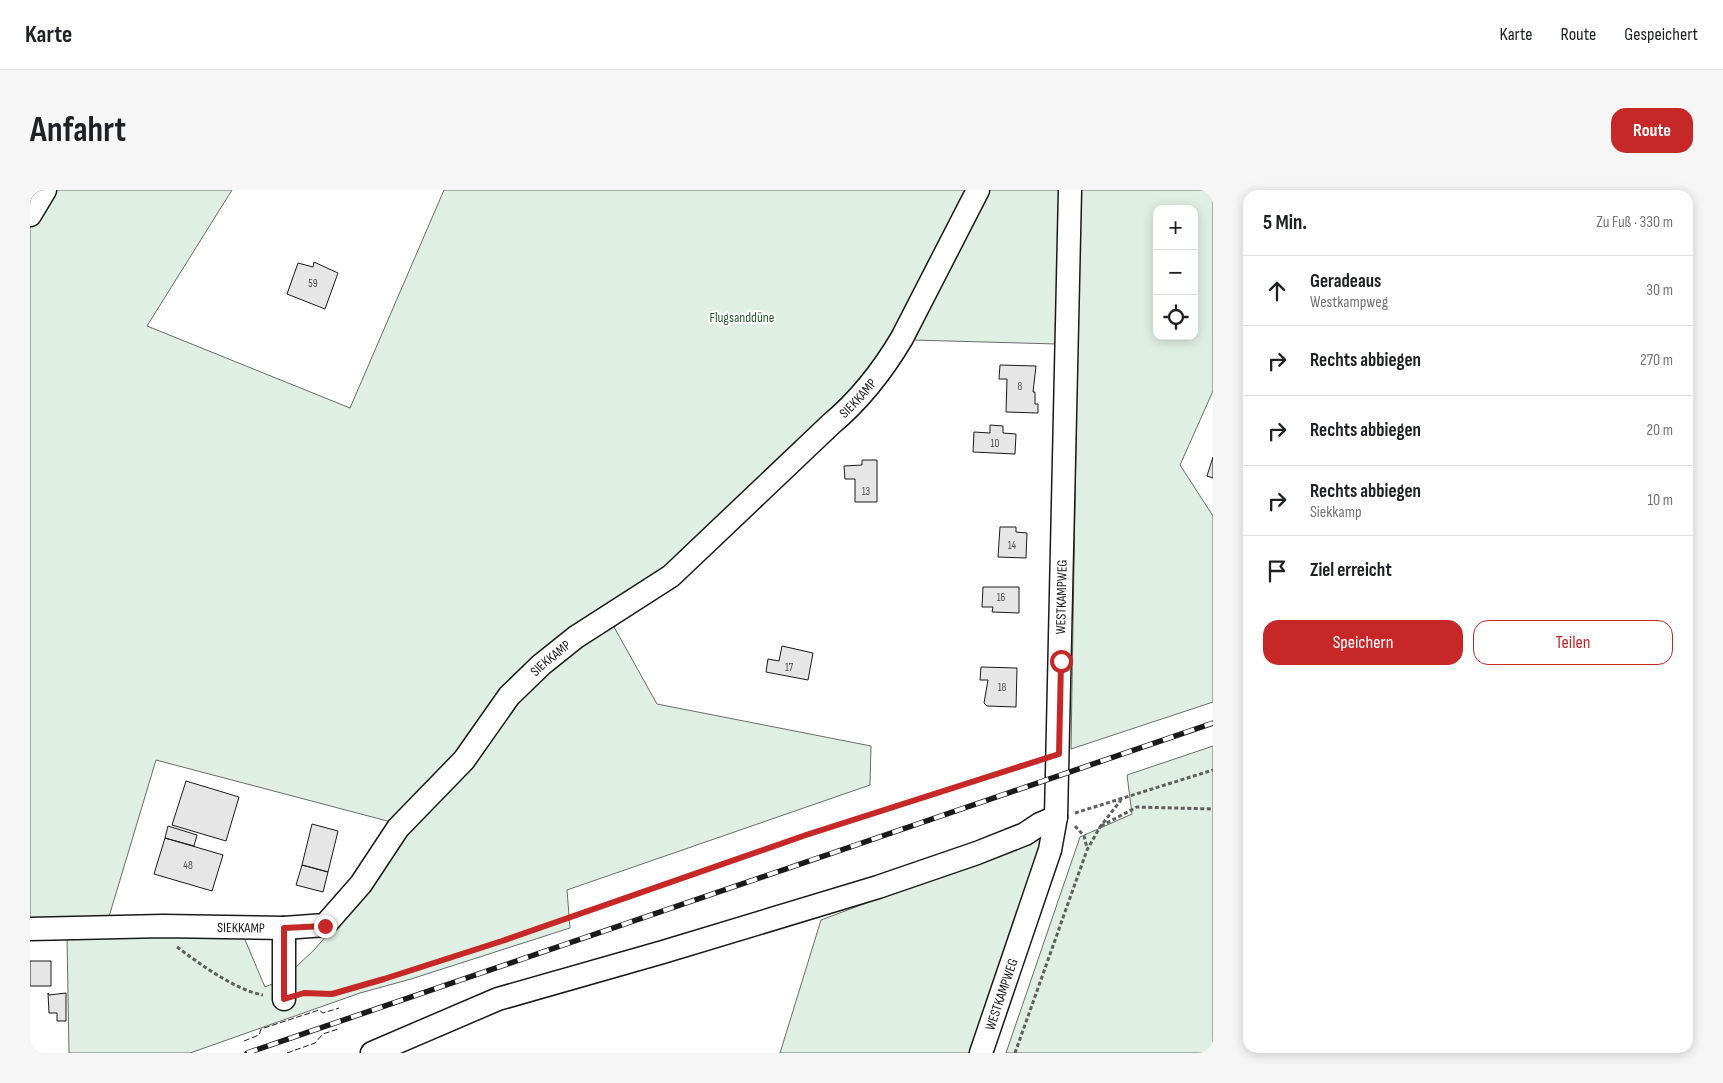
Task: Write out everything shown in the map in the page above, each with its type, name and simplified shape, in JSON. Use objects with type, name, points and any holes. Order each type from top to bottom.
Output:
[{"type":"street","points":[[30,215],[45,190]]},
{"type":"street","name":"SIEKKAMP","points":[[30,929],[163,926],[284,928],[325,926],[362,884],[398,828],[464,760],[509,696],[541,665],[576,637],[671,576],[831,424],[855,404],[889,360],[902,338],[978,190]]},
{"type":"street","name":"WESTKAMPWEG","points":[[980,1053],[1050,850],[1056,817],[1059,754],[1070,190]]},
{"type":"street","points":[[372,1053],[498,999],[663,952],[918,874],[1026,834],[1040,824],[1056,817]]},
{"type":"street","points":[[284,928],[284,999]]},
{"type":"path","points":[[163,926],[163,937],[200,964],[253,993],[284,999],[304,993],[332,994],[502,941],[806,835],[1059,754]]},
{"type":"path","points":[[1056,817],[1121,800],[1213,770]]},
{"type":"path","points":[[1015,1053],[1087,850],[1100,827],[1121,800]]},
{"type":"path","points":[[1100,827],[1137,806],[1213,809]]},
{"type":"green space","name":"Flugsanddüne","points":[[51,190],[232,190],[147,326],[350,408],[444,190],[1061,190],[1057,344],[912,340],[664,590],[614,627],[657,704],[871,746],[870,785],[567,890],[570,928],[411,979],[360,993],[190,1053],[69,1053],[67,937],[243,935],[265,987],[282,980],[314,950],[372,883],[395,823],[156,760],[108,920],[30,922],[30,224]]},
{"type":"green space","points":[[1080,190],[1213,190],[1213,391],[1180,465],[1213,516],[1213,702],[1071,749]]},
{"type":"green space","points":[[1213,746],[1213,1053],[1006,1053],[1080,837],[1132,814],[1127,775]]},
{"type":"green space","points":[[1045,836],[971,1053],[780,1053],[821,920]]},
{"type":"building","points":[[314,262],[338,273],[325,309],[287,294],[298,263],[313,267]]},
{"type":"building","points":[[1000,365],[1036,366],[1033,392],[1035,392],[1035,404],[1038,404],[1038,413],[1006,412],[1007,379],[999,379]]},
{"type":"building","points":[[990,425],[1003,426],[1003,433],[1016,434],[1015,454],[973,452],[974,432],[990,433]]},
{"type":"building","points":[[1213,457],[1213,478],[1207,476]]},
{"type":"building","points":[[862,460],[877,460],[877,502],[855,502],[855,479],[845,479],[844,466],[862,465]]},
{"type":"building","points":[[1000,527],[1016,527],[1016,532],[1027,533],[1026,558],[998,557]]},
{"type":"building","points":[[983,587],[1019,587],[1019,613],[992,612],[993,607],[982,607]]},
{"type":"building","points":[[782,646],[813,653],[808,680],[766,672],[768,659],[779,661]]},
{"type":"building","points":[[981,667],[1017,668],[1016,707],[987,706],[984,703],[988,680],[980,680]]},
{"type":"building","points":[[186,781],[239,797],[226,841],[172,825]]},
{"type":"building","points":[[312,824],[338,831],[328,872],[302,865]]},
{"type":"building","points":[[168,826],[197,835],[194,846],[165,838]]},
{"type":"building","points":[[165,838],[223,855],[212,891],[154,874]]},
{"type":"building","points":[[302,865],[328,872],[323,892],[296,885]]},
{"type":"building","points":[[30,961],[51,961],[51,986],[30,986]]},
{"type":"building","points":[[48,993],[49,995],[66,993],[66,1021],[57,1021],[57,1013],[49,1013]]},
{"type":"railway","points":[[247,1053],[1213,723]]},
{"type":"fence","points":[[244,1041],[259,1035],[261,1029],[319,1010],[323,1013],[339,1008]]},
{"type":"fence","points":[[287,1053],[315,1043],[323,1034],[338,1029]]},
{"type":"route","points":[[325,926],[284,928],[284,999],[304,993],[332,994],[384,979],[502,941],[806,835],[1059,754],[1061,661]]}]
